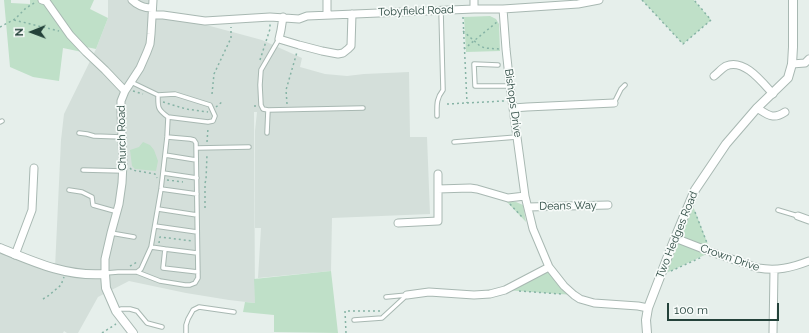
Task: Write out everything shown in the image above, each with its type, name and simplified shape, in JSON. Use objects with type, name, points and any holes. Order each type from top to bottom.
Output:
[{"type":"street","points":[[40,0],[46,1],[69,33],[125,91]]},
{"type":"street","points":[[132,0],[152,12]]},
{"type":"street","name":"Church Road","points":[[105,274],[111,233],[118,212],[124,163],[120,106],[122,96],[140,68],[150,44],[153,0]]},
{"type":"street","points":[[327,0],[327,15]]},
{"type":"street","points":[[474,0],[474,9]]},
{"type":"street","name":"Tobyfield Road","points":[[152,12],[163,16],[205,21],[283,17],[299,19],[307,16],[474,9],[503,13],[599,0]]},
{"type":"street","name":"Two Hedges Road","points":[[647,333],[646,320],[648,308],[695,190],[726,144],[757,108],[788,78],[792,64],[793,0]]},
{"type":"street","name":"Bishops Drive","points":[[503,13],[510,86],[526,196],[533,229],[549,267],[560,281],[580,299],[594,303],[648,308]]},
{"type":"street","points":[[283,17],[279,38],[299,45],[338,54],[346,51],[350,46],[352,14]]},
{"type":"street","points":[[792,64],[809,60]]},
{"type":"street","points":[[714,76],[732,64],[744,66],[773,94]]},
{"type":"street","points":[[513,108],[614,103]]},
{"type":"street","points":[[757,108],[769,115],[778,116],[785,112]]},
{"type":"street","points":[[15,255],[32,210],[34,168]]},
{"type":"street","points":[[398,223],[438,221],[438,174]]},
{"type":"street","points":[[438,189],[470,188],[508,198],[526,196]]},
{"type":"street","name":"Deans Way","points":[[528,207],[608,205]]},
{"type":"street","points":[[798,216],[809,220]]},
{"type":"street","name":"Crown Drive","points":[[675,238],[750,266],[766,270],[787,268],[809,261]]},
{"type":"street","points":[[0,248],[15,255],[66,272],[93,275],[105,274],[106,288],[116,311],[133,333]]},
{"type":"street","points":[[407,295],[429,292],[474,295],[490,294],[505,290],[549,267]]},
{"type":"street","points":[[773,333],[774,270]]},
{"type":"lane","points":[[437,116],[437,103],[443,90],[441,10]]},
{"type":"lane","points":[[279,38],[261,70],[261,105],[263,109],[287,110],[363,108]]},
{"type":"lane","points":[[498,65],[474,64],[475,86],[510,86]]},
{"type":"lane","points":[[131,82],[158,94],[175,94],[210,105],[215,116],[213,121],[208,122],[168,117],[160,111],[158,106],[158,94]]},
{"type":"lane","points":[[614,103],[621,89],[625,85]]},
{"type":"lane","points":[[268,110],[268,132]]},
{"type":"lane","points":[[137,272],[141,269],[151,247],[162,189],[168,117]]},
{"type":"lane","points":[[79,133],[94,136],[122,137]]},
{"type":"lane","points":[[105,274],[137,272],[160,281],[185,285],[190,285],[198,278],[196,143],[194,140],[167,136]]},
{"type":"lane","points":[[454,142],[517,137]]},
{"type":"lane","points":[[196,148],[249,147]]},
{"type":"lane","points":[[165,155],[196,160]]},
{"type":"lane","points":[[82,170],[123,171]]},
{"type":"lane","points":[[163,173],[197,178]]},
{"type":"lane","points":[[162,189],[197,194]]},
{"type":"lane","points":[[69,190],[82,192],[92,198],[92,206],[118,212]]},
{"type":"lane","points":[[158,209],[197,215]]},
{"type":"lane","points":[[778,210],[798,216]]},
{"type":"lane","points":[[155,226],[197,232]]},
{"type":"lane","points":[[111,233],[134,237]]},
{"type":"lane","points":[[151,247],[197,253]]},
{"type":"lane","points":[[165,249],[163,268],[198,272]]},
{"type":"lane","points":[[386,297],[407,295]]},
{"type":"lane","points":[[354,320],[382,318],[407,295]]},
{"type":"lane","points":[[186,333],[188,319],[193,310],[199,307],[234,312]]},
{"type":"lane","points":[[116,311],[121,309],[137,311],[147,323],[162,327]]},
{"type":"path","points":[[0,27],[14,20],[26,8],[40,0]]},
{"type":"path","points":[[642,0],[683,44],[711,20],[694,0]]},
{"type":"path","points":[[462,10],[467,103]]},
{"type":"path","points":[[464,49],[503,13]]},
{"type":"path","points":[[212,94],[214,74],[231,38],[231,19]]},
{"type":"path","points":[[14,20],[69,33]]},
{"type":"path","points":[[463,30],[480,46],[485,48],[506,49]]},
{"type":"path","points":[[287,110],[286,90],[299,45]]},
{"type":"path","points":[[125,91],[134,91],[148,96],[152,100],[166,102],[186,109],[209,112]]},
{"type":"path","points":[[447,104],[512,101]]},
{"type":"path","points":[[503,197],[523,218]]},
{"type":"path","points":[[43,299],[61,285],[66,272]]},
{"type":"path","points":[[505,290],[574,295]]},
{"type":"path","points":[[102,333],[122,319]]},
{"type":"shaded area","points":[[108,0],[153,0],[152,15],[199,23],[262,40],[302,58],[300,67],[325,74],[347,76],[409,72],[410,137],[427,137],[430,214],[332,218],[331,271],[258,278],[261,228],[255,228],[255,131],[257,112],[254,112],[255,303],[186,293],[129,281],[98,297],[78,333],[67,333],[64,331],[63,333],[0,333],[0,247],[55,268],[61,140],[64,114],[96,49],[108,18]]},
{"type":"green space","points":[[4,0],[11,0],[11,3],[30,4],[30,0],[94,0],[90,9],[108,18],[96,49],[86,47],[82,52],[63,48],[59,81],[33,77],[10,67]]},
{"type":"green space","points":[[642,0],[694,0],[711,20],[683,44]]},
{"type":"green space","points":[[490,16],[496,19],[499,24],[500,51],[466,52],[464,17]]},
{"type":"green space","points":[[143,142],[150,145],[154,150],[158,161],[156,171],[135,169],[132,166],[130,150],[139,147]]},
{"type":"green space","points":[[691,201],[711,252],[660,276]]},
{"type":"green space","points":[[507,202],[516,202],[523,205],[526,222]]},
{"type":"green space","points":[[549,267],[574,295],[505,290]]},
{"type":"green space","points":[[331,271],[338,333],[274,332],[274,315],[243,312],[245,302],[255,303],[254,279]]}]
